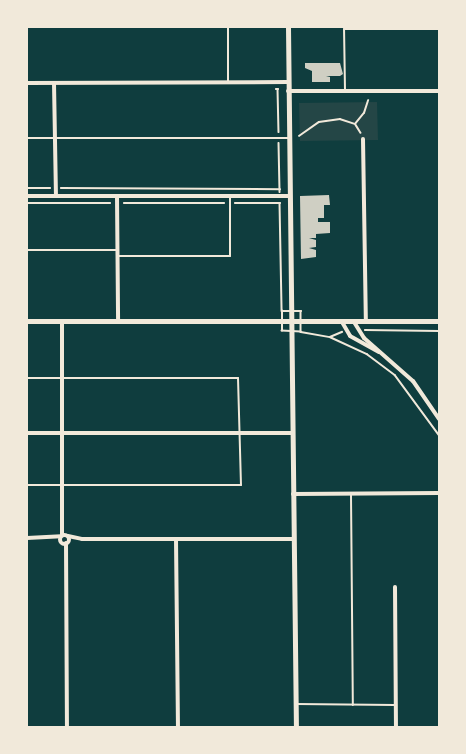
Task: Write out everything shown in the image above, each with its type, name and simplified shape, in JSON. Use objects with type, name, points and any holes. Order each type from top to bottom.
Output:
[{"type":"street","points":[[288,27],[296,727]]},
{"type":"street","points":[[27,83],[288,82]]},
{"type":"street","points":[[54,83],[56,196]]},
{"type":"street","points":[[288,91],[439,91]]},
{"type":"street","points":[[363,139],[366,322]]},
{"type":"street","points":[[27,196],[290,196]]},
{"type":"street","points":[[117,196],[118,321]]},
{"type":"street","points":[[27,321],[439,321]]},
{"type":"street","points":[[62,321],[67,727]]},
{"type":"street","points":[[342,322],[346,332],[354,339],[385,354]]},
{"type":"street","points":[[354,322],[358,330],[413,381],[439,418]]},
{"type":"street","points":[[27,433],[293,433]]},
{"type":"street","points":[[293,494],[439,493]]},
{"type":"street","points":[[27,538],[294,539]]},
{"type":"street","points":[[176,539],[178,727]]},
{"type":"street","points":[[395,587],[396,727]]},
{"type":"lane","points":[[228,27],[228,82]]},
{"type":"lane","points":[[345,90],[344,29],[439,29]]},
{"type":"lane","points":[[27,138],[289,138]]},
{"type":"lane","points":[[117,256],[231,256],[230,196]]},
{"type":"lane","points":[[27,250],[117,250]]},
{"type":"lane","points":[[27,378],[238,378],[241,484],[27,485]]},
{"type":"lane","points":[[351,493],[353,705]]},
{"type":"lane","points":[[296,704],[396,705]]},
{"type":"path","points":[[355,124],[364,113],[368,101]]},
{"type":"path","points":[[299,136],[319,122],[340,119],[355,124],[363,139]]},
{"type":"path","points":[[27,188],[280,189]]},
{"type":"path","points":[[27,203],[280,203]]},
{"type":"path","points":[[358,330],[439,331]]},
{"type":"path","points":[[302,332],[330,337],[367,354],[395,375],[439,435]]},
{"type":"path","points":[[330,337],[346,332]]},
{"type":"shaded area","points":[[377,102],[378,140],[300,141],[299,103]]},
{"type":"building","points":[[305,63],[340,63],[343,74],[326,76],[330,77],[330,82],[312,82],[312,71],[305,68]]},
{"type":"building","points":[[329,195],[330,205],[324,205],[324,218],[318,218],[318,222],[330,222],[330,233],[316,234],[316,238],[309,238],[316,240],[316,247],[309,248],[316,250],[316,257],[301,259],[300,196]]}]
